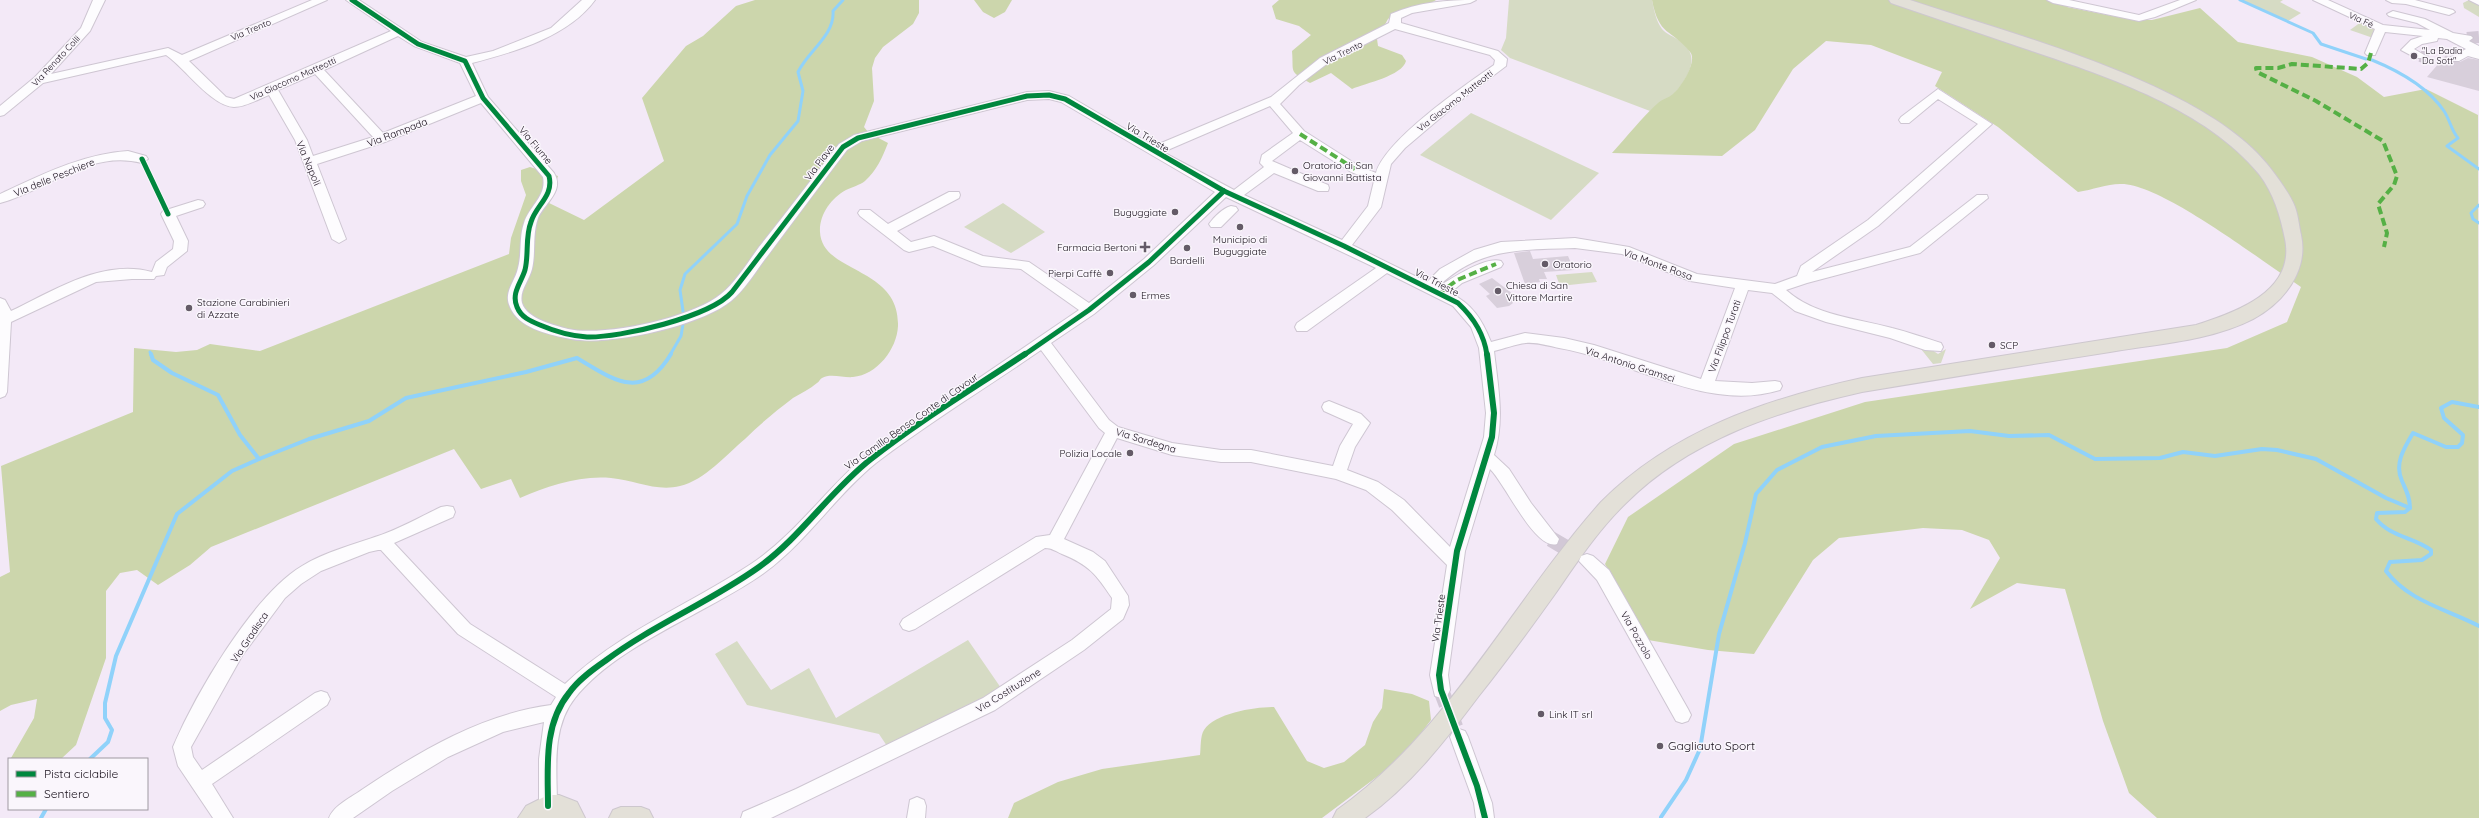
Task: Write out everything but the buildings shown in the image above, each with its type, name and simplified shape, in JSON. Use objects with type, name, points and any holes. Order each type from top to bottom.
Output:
[{"type":"main road","points":[[1345,818],[1416,758],[1499,654],[1587,532],[1630,487],[1670,456],[1716,430],[1765,409],[1813,395],[1862,385],[2196,331],[2236,319],[2266,302],[2285,281],[2295,256],[2294,231],[2284,202],[2263,170],[2237,143],[2171,99],[2131,81],[1896,0]]},
{"type":"main road","points":[[539,812],[564,807],[569,810],[573,818]]},
{"type":"main road","points":[[621,818],[641,818]]},
{"type":"street","name":"Via Renato Colli","points":[[0,112],[39,80],[86,29],[99,0]]},
{"type":"street","name":"Via Trento","points":[[180,60],[321,0]]},
{"type":"street","points":[[352,0],[418,44],[465,61],[497,53],[555,30],[589,0]]},
{"type":"street","points":[[1396,24],[1396,16],[1409,10],[1470,0]]},
{"type":"street","points":[[2053,0],[2139,18],[2190,0]]},
{"type":"street","name":"Via Fé","points":[[2320,0],[2381,28],[2458,38]]},
{"type":"street","points":[[2392,0],[2406,1],[2449,12]]},
{"type":"street","points":[[2475,0],[2479,2]]},
{"type":"street","points":[[2393,14],[2421,21],[2458,38],[2479,51]]},
{"type":"street","name":"Via Giacomo Matteotti","points":[[1344,246],[1374,207],[1382,180],[1385,163],[1400,145],[1461,94],[1500,66],[1501,59],[1488,50],[1401,28],[1396,24]]},
{"type":"street","name":"Via Trento","points":[[1154,151],[1231,117],[1275,100],[1305,74],[1331,56],[1371,39],[1396,24]]},
{"type":"street","points":[[2371,53],[2381,28]]},
{"type":"street","name":"Via Giacomo Matteotti","points":[[39,80],[116,64],[168,50],[222,100],[228,102],[250,99],[272,90],[398,32]]},
{"type":"street","points":[[2427,56],[2407,50],[2414,42],[2423,39],[2458,38]]},
{"type":"street","points":[[2455,59],[2467,52],[2479,56]]},
{"type":"street","name":"Via Fiume","points":[[465,61],[484,98],[536,160],[551,181],[548,196],[535,212],[529,225],[525,270],[518,281],[514,296],[516,307],[523,318],[552,330],[587,337],[610,335],[670,322]]},
{"type":"street","points":[[318,69],[381,139]]},
{"type":"street","name":"Via Napoli","points":[[272,90],[300,140],[310,162],[339,239]]},
{"type":"street","points":[[1803,279],[1806,269],[1873,223],[1986,124],[1938,93],[1906,120]]},
{"type":"street","name":"Via Trieste","points":[[1049,95],[1065,99],[1154,151],[1226,208],[1344,246],[1458,303],[1470,314],[1478,326],[1486,348],[1494,413],[1492,437],[1457,551],[1439,676],[1441,690]]},
{"type":"street","name":"Via Piave","points":[[670,322],[701,312],[725,299],[740,282],[842,147],[858,138],[1027,96],[1049,95]]},
{"type":"street","name":"Via Rampada","points":[[310,162],[381,139],[484,98]]},
{"type":"street","points":[[1275,100],[1277,108],[1300,134],[1355,169],[1382,180]]},
{"type":"street","points":[[1300,134],[1266,158],[1266,163],[1291,178],[1308,181],[1322,188]]},
{"type":"street","name":"Via delle Peschiere","points":[[0,199],[99,158],[124,154],[142,159]]},
{"type":"street","name":"Via Camillo Benso Conte di Cavour","points":[[539,812],[550,733],[556,712],[567,695],[604,661],[628,645],[758,568],[782,548],[848,478],[865,464],[1089,310],[1149,262],[1206,208],[1226,208],[1273,167]]},
{"type":"street","points":[[888,230],[954,195]]},
{"type":"street","name":"Via Monte Rosa","points":[[1434,291],[1445,272],[1479,253],[1516,245],[1575,243],[1624,250],[1696,278],[1776,289],[1803,279],[1915,250],[1982,198]]},
{"type":"street","points":[[6,319],[94,278],[132,274],[154,274],[161,265],[180,251],[181,241],[168,214],[198,204]]},
{"type":"street","points":[[1206,208],[1226,208]]},
{"type":"street","points":[[865,213],[910,247],[934,241],[957,252],[982,261],[1024,265],[1089,310]]},
{"type":"street","points":[[1434,291],[1496,264]]},
{"type":"street","points":[[1302,327],[1386,267]]},
{"type":"street","name":"Via Filippo Turati","points":[[1706,386],[1743,285]]},
{"type":"street","points":[[1776,289],[1784,297],[1827,318],[1891,333],[1928,346],[1936,347]]},
{"type":"street","points":[[0,303],[6,312],[6,319],[3,328],[0,392]]},
{"type":"street","name":"Via Antonio Gramsci","points":[[1486,348],[1525,338],[1534,338],[1593,350],[1682,381],[1706,386],[1733,390],[1759,390],[1775,386]]},
{"type":"street","name":"Via Sardegna","points":[[1043,343],[1104,424],[1113,431],[1172,449],[1221,456],[1251,456],[1338,473],[1372,486],[1398,505],[1456,563]]},
{"type":"street","points":[[1329,407],[1356,418],[1362,423],[1348,446],[1338,473]]},
{"type":"street","points":[[909,624],[1042,542],[1054,541],[1113,431]]},
{"type":"street","points":[[1486,458],[1495,463],[1529,513],[1551,539]]},
{"type":"street","name":"Via Gradisca","points":[[224,818],[185,760],[182,747],[188,733],[248,634],[273,601],[296,579],[310,570],[342,555],[381,542],[447,512]]},
{"type":"street","name":"Via Costituzione","points":[[750,818],[804,795],[989,704],[1078,644],[1117,614],[1121,605],[1120,596],[1099,566],[1087,557],[1062,547],[1054,541]]},
{"type":"street","points":[[381,542],[386,545],[464,629],[567,695]]},
{"type":"street","name":"Via Pozzolo","points":[[1587,560],[1603,575],[1682,715]]},
{"type":"street","points":[[200,782],[321,699]]},
{"type":"street","points":[[338,818],[401,774],[454,745],[506,723],[541,713],[556,712]]},
{"type":"street","points":[[1459,738],[1481,797],[1485,818]]},
{"type":"green space","points":[[755,0],[919,0],[919,13],[913,24],[883,47],[875,58],[872,68],[874,101],[864,127],[869,133],[888,143],[884,154],[879,164],[865,181],[841,193],[831,202],[824,213],[820,226],[824,246],[833,256],[875,281],[887,292],[895,306],[898,326],[897,335],[890,352],[878,366],[862,375],[853,377],[829,376],[822,378],[818,383],[793,398],[774,413],[707,473],[689,483],[680,486],[662,488],[620,479],[588,478],[564,482],[520,498],[511,479],[481,489],[454,449],[211,547],[190,565],[158,585],[137,570],[120,573],[106,591],[106,658],[76,745],[62,758],[11,758],[34,718],[37,699],[11,705],[0,711],[0,577],[10,572],[1,466],[133,412],[134,348],[176,352],[197,350],[210,344],[260,351],[509,254],[511,238],[526,195],[521,181],[521,170],[530,167],[558,176],[549,203],[584,220],[664,161],[642,98],[686,46],[703,36],[736,6]]},
{"type":"green space","points":[[974,0],[1012,0],[1005,12],[994,18],[983,12]]},
{"type":"green space","points":[[1279,0],[1436,0],[1431,3],[1396,12],[1388,19],[1377,39],[1378,46],[1402,55],[1406,61],[1398,71],[1391,75],[1352,89],[1331,73],[1310,83],[1295,73],[1293,68],[1292,51],[1311,35],[1299,26],[1276,19],[1272,6]]},
{"type":"green space","points":[[1509,0],[1652,0],[1654,11],[1662,29],[1687,47],[1692,60],[1691,67],[1675,93],[1650,111],[1510,58],[1501,50],[1506,38]]},
{"type":"green space","points":[[1652,0],[2073,0],[2067,7],[2133,20],[2152,20],[2200,8],[2238,42],[2312,57],[2357,77],[2384,97],[2426,89],[2478,115],[2479,818],[2157,818],[2129,793],[2103,721],[2065,589],[2017,583],[1970,609],[2000,558],[1989,540],[1962,530],[1923,528],[1839,538],[1813,560],[1754,654],[1708,650],[1648,640],[1605,564],[1628,517],[1734,444],[1865,402],[2227,348],[2287,322],[2301,287],[2212,226],[2185,209],[2160,196],[2138,187],[2120,184],[2078,192],[1998,127],[1935,86],[1942,72],[1871,45],[1826,41],[1793,69],[1755,130],[1722,156],[1612,153],[1652,109],[1676,91],[1688,74],[1692,61],[1690,52],[1683,44],[1666,31],[1658,20]]},
{"type":"green space","points":[[2242,0],[2283,0],[2280,2],[2301,13],[2288,21]]},
{"type":"green space","points":[[2469,0],[2479,4],[2479,17],[2464,8],[2463,3]]},
{"type":"green space","points":[[2361,22],[2376,29],[2376,39],[2350,30]]},
{"type":"green space","points":[[1471,113],[1599,173],[1551,220],[1420,155]]},
{"type":"green space","points":[[1003,203],[1045,232],[1011,253],[964,227]]},
{"type":"green space","points":[[1592,272],[1597,282],[1560,286],[1556,275]]},
{"type":"green space","points":[[1921,349],[1932,350],[1938,354],[1946,349],[1941,363],[1933,364]]},
{"type":"green space","points":[[968,640],[1001,688],[887,746],[879,734],[747,705],[715,654],[737,641],[771,690],[809,668],[836,718]]},
{"type":"green space","points":[[1384,689],[1412,694],[1429,701],[1431,720],[1402,758],[1322,818],[1008,818],[1014,803],[1058,782],[1102,769],[1200,755],[1201,739],[1204,730],[1209,724],[1226,715],[1257,708],[1274,707],[1307,761],[1324,768],[1344,762],[1365,745],[1373,722],[1382,708]]},
{"type":"waterway","points":[[670,355],[681,336],[684,318],[680,290],[685,274],[737,224],[747,196],[770,155],[798,121],[803,91],[798,72],[802,64],[830,28],[833,11],[843,0]]},
{"type":"waterway","points":[[2240,0],[2313,33],[2321,44],[2366,59]]},
{"type":"waterway","points":[[2372,60],[2412,80],[2437,102],[2444,111],[2458,138],[2447,146],[2479,169]]},
{"type":"waterway","points":[[2479,205],[2471,213],[2473,219],[2479,223]]},
{"type":"waterway","points":[[151,354],[153,360],[172,373],[218,395],[240,435],[259,459]]},
{"type":"waterway","points":[[259,459],[309,439],[369,421],[406,398],[526,372],[577,358],[615,379],[627,382],[638,382],[649,378],[660,369],[671,354]]},
{"type":"waterway","points":[[2410,508],[2409,497],[2400,475],[2399,468],[2403,450],[2413,433],[2446,447],[2458,447],[2462,443],[2463,435],[2444,418],[2441,408],[2452,402],[2479,407]]},
{"type":"waterway","points":[[1661,817],[1686,780],[1700,749],[1719,634],[1745,543],[1756,494],[1777,470],[1822,447],[1876,436],[1970,431],[2009,436],[2049,435],[2095,459],[2160,458],[2183,452],[2215,456],[2262,449],[2277,450],[2316,459],[2386,498],[2410,508]]},
{"type":"waterway","points":[[91,758],[108,742],[112,730],[105,718],[105,703],[116,656],[177,514],[232,471],[259,459]]},
{"type":"waterway","points":[[2410,508],[2405,512],[2377,513],[2376,519],[2388,530],[2417,542],[2431,550],[2431,554],[2422,560],[2390,562],[2386,571],[2395,582],[2417,598],[2479,626]]},
{"type":"waterway","points":[[41,818],[45,810]]},
{"type":"tunnel","points":[[2467,38],[2479,37]]},
{"type":"tunnel","points":[[2420,56],[2428,58]]},
{"type":"tunnel","points":[[1551,539],[1581,557]]},
{"type":"tunnel","points":[[1441,690],[1459,737]]},
{"type":"marked path","points":[[2371,53],[2368,63],[2361,69],[2292,64],[2278,68],[2256,68],[2257,72],[2316,101],[2366,129],[2383,141],[2397,176],[2394,185],[2378,204],[2387,233],[2384,247]]},
{"type":"marked path","points":[[1300,134],[1355,169]]},
{"type":"marked path","points":[[1439,294],[1457,280],[1496,264]]},
{"type":"cycle path","points":[[352,0],[418,44],[465,61],[483,98],[549,176],[551,183],[550,188],[535,212],[530,224],[525,269],[514,297],[517,308],[522,315],[553,330],[576,336],[587,337],[618,334],[657,325],[711,307],[726,298],[732,292],[843,147],[858,138],[1027,96],[1049,95],[1065,99],[1166,159],[1224,191],[1344,246],[1458,303],[1470,314],[1478,326],[1486,348],[1494,413],[1492,437],[1457,551],[1439,675],[1441,690],[1477,786],[1485,818]]},
{"type":"cycle path","points":[[142,159],[168,214]]},
{"type":"cycle path","points":[[548,806],[548,759],[552,724],[556,713],[569,692],[589,672],[616,652],[646,633],[736,582],[774,556],[802,529],[842,486],[871,459],[1089,310],[1149,262],[1224,191]]},
{"type":"place","name":"\"La Badia Da Sott\"","points":[[2414,56]]},
{"type":"place","name":"Oratorio di San Giovanni Battista","points":[[1295,171]]},
{"type":"place","name":"Buguggiate","points":[[1175,212]]},
{"type":"place","name":"Municipio di Buguggiate","points":[[1240,227]]},
{"type":"place","name":"Farmacia Bertoni","points":[[1145,247]]},
{"type":"place","name":"Bardelli","points":[[1187,248]]},
{"type":"place","name":"Oratorio","points":[[1545,264]]},
{"type":"place","name":"Pierpi Caffè","points":[[1110,273]]},
{"type":"place","name":"Chiesa di San Vittore Martire","points":[[1498,291]]},
{"type":"place","name":"Ermes","points":[[1133,295]]},
{"type":"place","name":"Stazione Carabinieri di Azzate","points":[[189,308]]},
{"type":"place","name":"SCP","points":[[1992,345]]},
{"type":"place","name":"Polizia Locale","points":[[1130,453]]},
{"type":"place","name":"Link IT srl","points":[[1541,714]]},
{"type":"place","name":"Gagliauto Sport","points":[[1660,746]]}]
